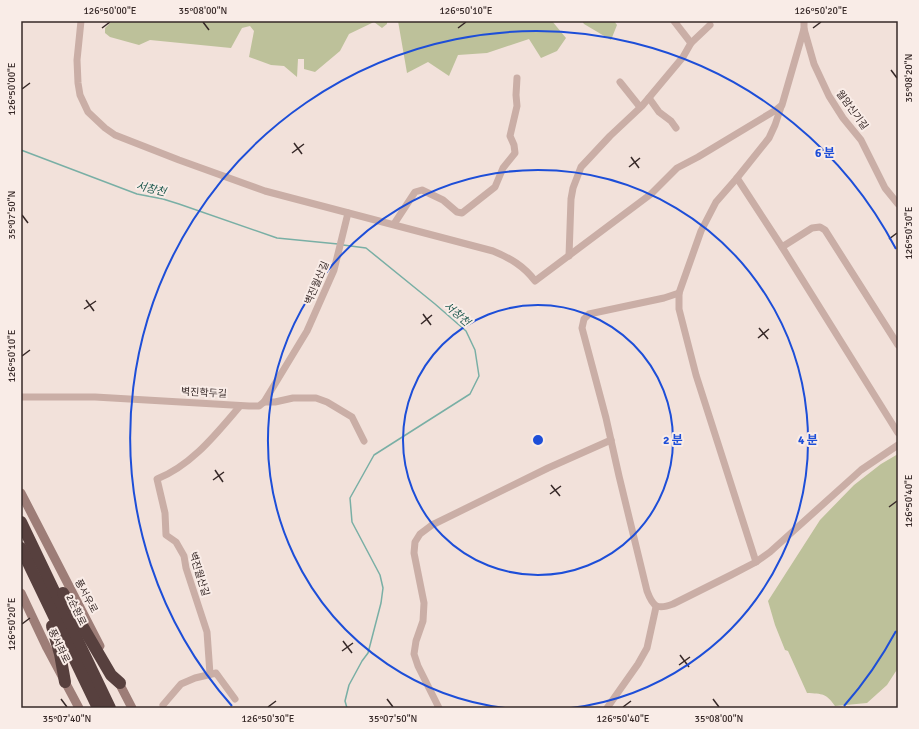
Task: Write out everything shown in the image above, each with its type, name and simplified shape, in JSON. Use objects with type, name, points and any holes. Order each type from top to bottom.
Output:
[{"type":"highway","points":[[24,528],[111,675],[120,683]]},
{"type":"highway","name":"2순환로","points":[[24,528],[110,708]]},
{"type":"highway","points":[[21,548],[98,708]]},
{"type":"highway","points":[[38,583],[55,633],[65,682]]},
{"type":"street","points":[[81,21],[77,60],[79,90],[84,106],[104,128],[126,140],[265,191],[493,251],[516,262],[535,281],[651,194],[677,168],[698,157],[782,105]]},
{"type":"street","points":[[674,21],[691,43]]},
{"type":"street","points":[[569,256],[571,199],[573,188],[582,167],[610,136],[649,98],[683,57],[691,43],[710,24]]},
{"type":"street","points":[[756,562],[696,375],[679,309],[679,293],[701,231],[716,202],[769,138],[782,105],[804,25]]},
{"type":"street","name":"월암신기길","points":[[804,25],[814,64],[829,96],[843,118],[861,140],[885,188],[898,204]]},
{"type":"street","points":[[394,224],[415,192],[422,190],[443,200],[457,212],[462,213],[495,187],[504,168],[515,153],[514,145],[510,136],[517,106],[517,78]]},
{"type":"street","points":[[620,82],[640,107]]},
{"type":"street","points":[[649,98],[659,112],[672,121],[676,128]]},
{"type":"street","points":[[737,178],[782,247],[898,433]]},
{"type":"street","name":"벽진월산길","points":[[264,402],[307,331],[334,270],[348,213]]},
{"type":"street","points":[[782,247],[812,228],[820,227],[825,230],[898,345]]},
{"type":"street","points":[[679,293],[664,298],[589,314],[584,319],[582,328],[611,440],[647,591],[651,601],[656,606],[663,607],[673,604],[756,562],[770,552],[861,470],[898,445]]},
{"type":"street","name":"벽진학두길","points":[[21,397],[94,397],[240,406],[259,406],[264,402],[293,398],[316,398],[327,402],[352,417],[364,441]]},
{"type":"street","name":"벽진월산길","points":[[210,674],[207,632],[186,568],[184,556],[176,542],[166,535],[165,513],[157,479],[171,474],[197,454],[240,406]]},
{"type":"street","points":[[439,708],[418,666],[414,654],[416,641],[423,621],[424,603],[414,553],[415,542],[420,534],[432,525],[548,468],[611,440]]},
{"type":"street","name":"풍서우로","points":[[21,493],[132,708]]},
{"type":"street","name":"풍서좌로","points":[[21,592],[79,708]]},
{"type":"street","points":[[607,708],[638,664],[647,648],[656,606]]},
{"type":"street","points":[[162,707],[181,684],[216,673],[234,699]]},
{"type":"green space","points":[[112,21],[387,21],[387,24],[382,28],[374,22],[349,34],[340,51],[315,72],[304,69],[304,59],[298,59],[297,77],[284,66],[271,65],[249,57],[254,31],[250,26],[242,28],[231,48],[150,40],[139,45],[110,37],[105,33],[105,28]]},
{"type":"green space","points":[[398,21],[552,21],[566,38],[557,51],[541,58],[529,39],[487,53],[458,55],[449,76],[428,62],[407,73]]},
{"type":"green space","points":[[582,21],[614,21],[617,25],[611,40],[584,24]]},
{"type":"green space","points":[[898,454],[898,668],[887,685],[867,703],[835,706],[824,695],[807,693],[788,651],[785,650],[775,625],[768,601],[820,520],[854,485],[881,464]]},
{"type":"waterway","name":"서창천","points":[[21,150],[137,194],[179,204],[277,238],[338,244]]},
{"type":"waterway","name":"서창천","points":[[343,245],[366,248],[466,331],[475,350],[479,376],[470,394],[374,455],[350,498],[352,522],[380,575],[383,588],[381,603],[368,653],[349,685],[345,701],[347,708]]}]
